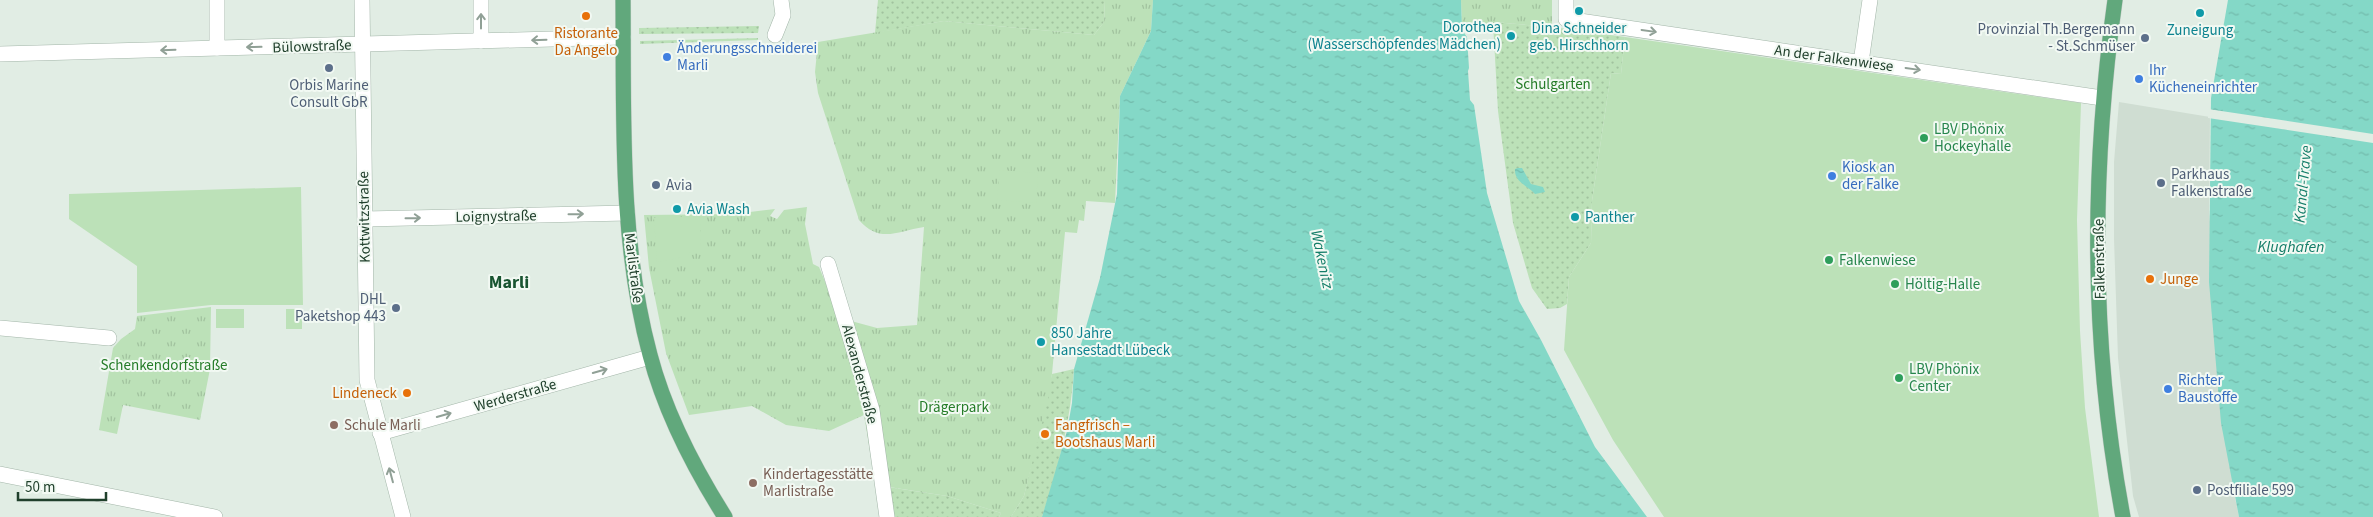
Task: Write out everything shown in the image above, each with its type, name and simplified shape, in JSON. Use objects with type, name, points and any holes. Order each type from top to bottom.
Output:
[{"type":"main road","name":"Marlistraße","points":[[623,0],[627,212],[633,271],[650,357],[682,441],[725,517]]},
{"type":"main road","name":"Falkenstraße","points":[[2115,0],[2102,98],[2098,196],[2099,286],[2103,364],[2123,517]]},
{"type":"street","points":[[217,0],[217,48]]},
{"type":"street","name":"Kottwitzstraße","points":[[362,0],[367,380],[403,517]]},
{"type":"street","points":[[480,0],[481,41]]},
{"type":"street","points":[[775,35],[783,15],[781,0]]},
{"type":"street","name":"An der Falkenwiese","points":[[1566,0],[1566,19],[2102,98]]},
{"type":"street","points":[[1861,62],[1870,0]]},
{"type":"street","points":[[2110,0],[2115,0]]},
{"type":"street","name":"Bülowstraße","points":[[0,54],[623,37]]},
{"type":"street","name":"Loignystraße","points":[[364,219],[627,212]]},
{"type":"street","name":"Alexanderstraße","points":[[828,264],[872,410],[887,517]]},
{"type":"street","points":[[0,328],[109,338]]},
{"type":"street","name":"Werderstraße","points":[[380,433],[650,357]]},
{"type":"street","points":[[0,474],[214,517]]},
{"type":"shaded area","points":[[2119,102],[2210,117],[2209,210],[2233,488],[2239,517],[2139,517],[2133,496],[2118,358],[2114,239],[2114,162]]},
{"type":"green space","points":[[878,0],[1105,0],[1104,22],[1094,35],[944,21],[875,33]]},
{"type":"green space","name":"Drägerpark","points":[[1105,0],[1153,0],[1151,31],[1120,96],[1115,203],[1086,201],[1084,221],[1079,220],[1077,233],[1065,232],[1048,399],[1024,496],[1011,517],[999,517],[1001,513],[947,496],[889,487],[881,517],[864,415],[829,431],[786,425],[752,406],[689,415],[666,353],[649,268],[644,215],[734,214],[775,209],[770,216],[777,219],[784,210],[807,207],[805,224],[813,264],[819,267],[840,318],[877,328],[917,325],[924,227],[882,234],[874,232],[859,220],[818,93],[815,72],[818,42],[944,21],[1094,35],[1104,22]]},
{"type":"green space","points":[[1461,0],[1552,0],[1552,27],[1493,22],[1483,26],[1462,27]]},
{"type":"green space","name":"Schulgarten","points":[[1493,22],[1552,27],[1625,37],[1621,74],[1611,73],[1592,201],[1591,243],[1569,277],[1567,304],[1560,308],[1547,309],[1532,288],[1513,223],[1498,111]]},
{"type":"green space","points":[[759,26],[758,33],[639,34],[639,28]]},
{"type":"green space","name":"Falkenwiese","points":[[1625,37],[2081,103],[2077,220],[2080,331],[2085,408],[2099,517],[1664,517],[1613,440],[1564,350],[1569,277],[1591,243],[1592,201],[1611,73],[1621,74]]},
{"type":"green space","points":[[758,38],[758,40],[640,44],[640,41]]},
{"type":"green space","points":[[1000,170],[1038,173],[1036,203],[997,200]]},
{"type":"green space","points":[[301,187],[303,305],[211,305],[137,313],[137,266],[69,219],[69,194]]},
{"type":"green space","points":[[701,216],[700,246],[684,257],[657,262],[654,218]]},
{"type":"green space","name":"Schenkendorfstraße","points":[[211,307],[210,369],[200,420],[123,405],[117,434],[99,430],[113,348],[121,339],[135,329],[137,316]]},
{"type":"green space","points":[[216,309],[244,309],[244,328],[216,328]]},
{"type":"green space","points":[[286,309],[302,309],[302,329],[286,329]]},
{"type":"green space","points":[[1074,369],[1070,407],[1063,444],[1042,517],[1011,517],[1024,496],[1052,374]]},
{"type":"green space","points":[[888,487],[947,496],[1001,513],[999,517],[893,517]]},
{"type":"water","name":"Wakenitz","points":[[1153,0],[1461,0],[1462,30],[1467,37],[1470,100],[1474,105],[1487,193],[1519,301],[1541,340],[1595,447],[1647,517],[1042,517],[1067,431],[1072,403],[1074,369],[1100,278],[1117,194],[1120,96],[1151,31]]},
{"type":"water","name":"Klughafen","points":[[2228,0],[2373,0],[2373,517],[2239,517],[2221,423],[2209,282],[2211,98]]},
{"type":"water","points":[[1522,168],[1531,184],[1543,187],[1545,192],[1535,194],[1522,183],[1515,173],[1515,169]]},
{"type":"pier","points":[[2208,109],[2373,134],[2373,143],[2208,118]]},
{"type":"place","name":"Dina Schneider geb. Hirschhorn","points":[[1579,11]]},
{"type":"place","name":"Zuneigung","points":[[2200,13]]},
{"type":"place","name":"Ristorante Da Angelo","points":[[586,16]]},
{"type":"place","name":"Dorothea (Wasserschöpfendes Mädchen)","points":[[1511,36]]},
{"type":"place","name":"Provinzial Th.Bergemann - St.Schmüser","points":[[2145,38]]},
{"type":"place","name":"Änderungsschneiderei Marli","points":[[667,57]]},
{"type":"place","name":"Orbis Marine Consult GbR","points":[[329,68]]},
{"type":"place","name":"Ihr Kücheneinrichter","points":[[2139,79]]},
{"type":"place","name":"LBV Phönix Hockeyhalle","points":[[1924,138]]},
{"type":"place","name":"Kiosk an der Falke","points":[[1832,176]]},
{"type":"place","name":"Parkhaus Falkenstraße","points":[[2161,183]]},
{"type":"place","name":"Avia","points":[[656,185]]},
{"type":"place","name":"Avia Wash","points":[[677,209]]},
{"type":"place","name":"Panther","points":[[1575,217]]},
{"type":"place","name":"Falkenwiese","points":[[1829,260]]},
{"type":"place","name":"Junge","points":[[2150,279]]},
{"type":"place","name":"Höltig-Halle","points":[[1895,284]]},
{"type":"place","name":"DHL Paketshop 443","points":[[396,308]]},
{"type":"place","name":"850 Jahre Hansestadt Lübeck","points":[[1041,342]]},
{"type":"place","name":"LBV Phönix Center","points":[[1899,378]]},
{"type":"place","name":"Richter Baustoffe","points":[[2168,389]]},
{"type":"place","name":"Lindeneck","points":[[407,393]]},
{"type":"place","name":"Schule Marli","points":[[334,425]]},
{"type":"place","name":"Fangfrisch – Bootshaus Marli","points":[[1045,434]]},
{"type":"place","name":"Kindertagesstätte Marlistraße","points":[[753,483]]},
{"type":"place","name":"Postfiliale 599","points":[[2197,490]]},
{"type":"district","name":"Marli","points":[[509,282]]},
{"type":"water label","name":"Kanal-Trave","points":[[2302,184]]}]
